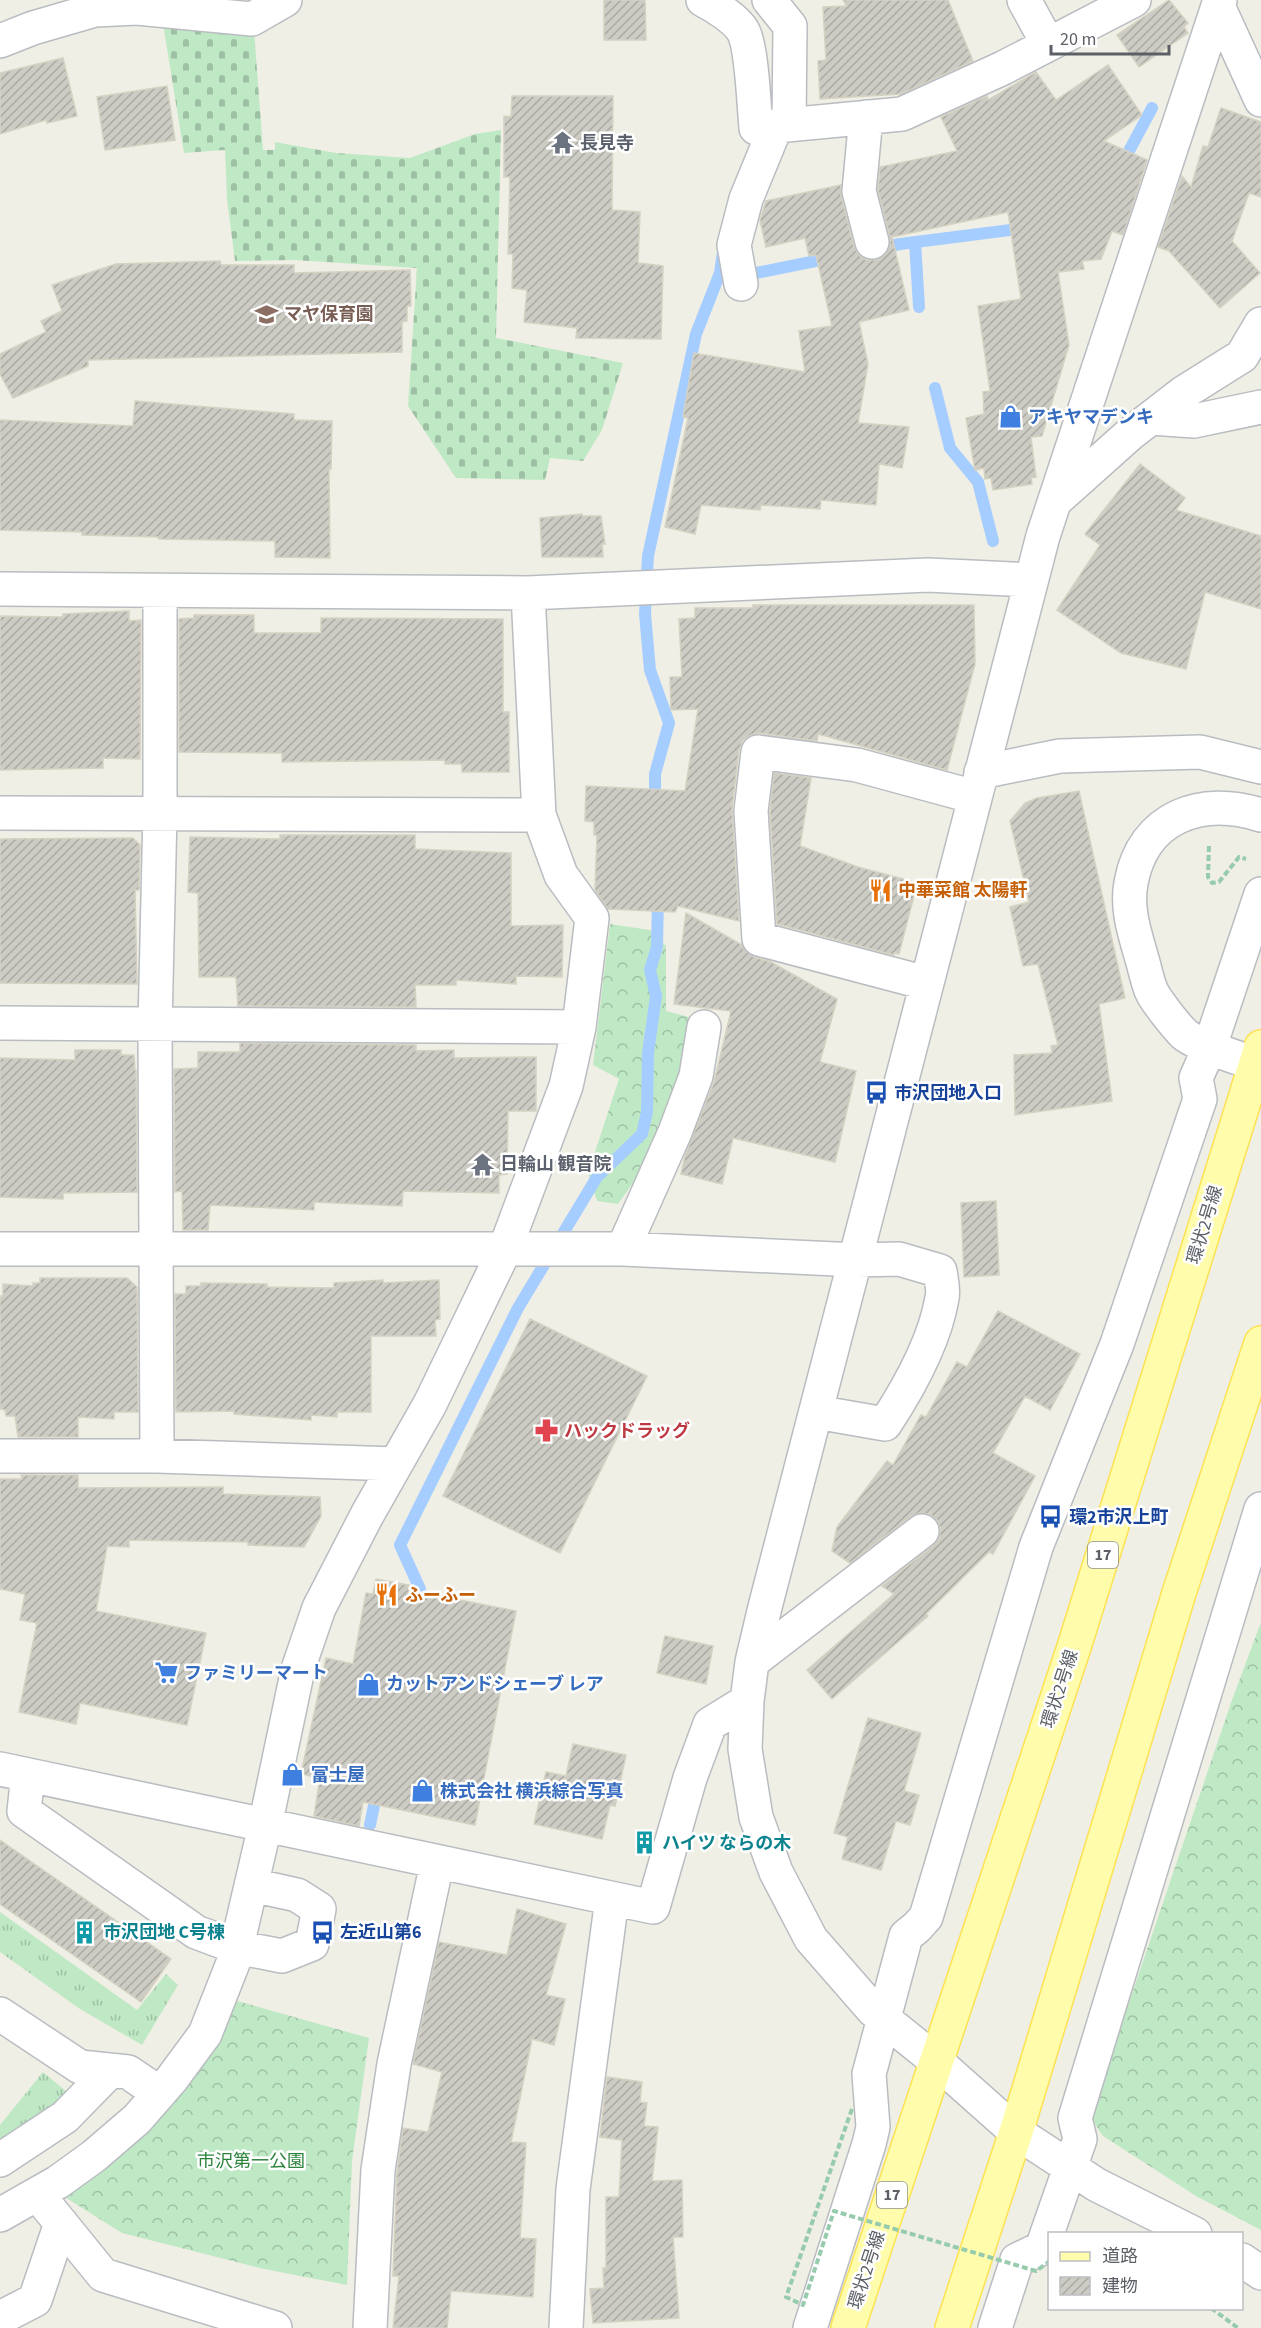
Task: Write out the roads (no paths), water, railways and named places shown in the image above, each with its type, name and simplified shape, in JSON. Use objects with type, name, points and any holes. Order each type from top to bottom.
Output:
[{"type":"main road","name":"環状2号線","points":[[848,2328],[1076,1644],[1258,1056]]},
{"type":"main road","points":[[952,2328],[1016,2132],[1179,1593],[1261,1343]]},
{"type":"street","points":[[0,41],[33,28],[95,10],[137,8],[252,19],[285,0]]},
{"type":"street","points":[[703,0],[720,9],[743,31],[750,59],[756,128],[902,114],[1003,68],[1134,0]]},
{"type":"street","points":[[739,277],[734,245],[746,199],[782,125],[790,26],[769,0]]},
{"type":"street","points":[[1024,0],[1048,44]]},
{"type":"street","points":[[1219,2],[1261,100]]},
{"type":"street","points":[[1191,2232],[1097,2185],[1016,2132],[936,2061],[873,2010],[811,1939],[776,1872],[756,1817],[745,1749],[747,1701],[752,1662],[1031,580],[1054,502],[1219,2]]},
{"type":"street","points":[[866,117],[859,191],[872,242]]},
{"type":"street","points":[[1054,502],[1183,393],[1242,356],[1261,324]]},
{"type":"street","points":[[1151,418],[1194,420],[1261,407]]},
{"type":"street","points":[[0,589],[528,593],[928,575],[1031,580]]},
{"type":"street","points":[[157,1456],[155,1025],[160,813],[160,591]]},
{"type":"street","points":[[0,2215],[38,2195],[94,2156],[137,2119],[205,2034],[222,1994],[236,1947],[252,1885],[298,1669],[319,1608],[367,1515],[430,1404],[505,1249],[566,1086],[579,1027],[592,918],[561,875],[539,815],[528,593]]},
{"type":"street","points":[[926,983],[759,939],[751,811],[758,752],[857,765],[978,785],[1060,756],[1200,752],[1261,767]]},
{"type":"street","points":[[1258,1056],[1210,1046],[1185,1034],[1151,992],[1130,918],[1131,883],[1142,851],[1163,824],[1193,810],[1226,807],[1261,815]]},
{"type":"street","points":[[0,813],[539,815]]},
{"type":"street","points":[[810,2328],[869,2144],[873,2127],[869,2074],[906,1936],[926,1917],[1036,1547],[1117,1344],[1200,1099],[1196,1078],[1210,1046],[1261,894]]},
{"type":"street","points":[[0,1023],[579,1027]]},
{"type":"street","points":[[623,1249],[675,1132],[696,1076],[704,1027]]},
{"type":"street","points":[[0,1249],[623,1249],[857,1260],[899,1259],[940,1271],[943,1297],[926,1349],[902,1397],[885,1424],[816,1412]]},
{"type":"street","points":[[0,1455],[157,1456],[396,1464]]},
{"type":"street","points":[[995,2328],[1017,2260],[1042,2248],[1071,2168],[1080,2139],[1075,2118],[1261,1509]]},
{"type":"street","points":[[752,1662],[922,1531]]},
{"type":"street","points":[[252,1885],[297,1895],[319,1909],[312,1944],[282,1956],[236,1947],[196,1932],[24,1811],[14,1772],[653,1907],[690,1778],[710,1724],[747,1701]]},
{"type":"street","points":[[370,2328],[378,2170],[394,2064],[437,1863]]},
{"type":"street","points":[[566,2328],[573,2189],[612,1899]]},
{"type":"street","points":[[0,2014],[80,2067],[128,2072],[159,2093]]},
{"type":"street","points":[[0,2160],[65,2117],[110,2071]]},
{"type":"street","points":[[38,2195],[103,2275],[275,2328]]},
{"type":"street","points":[[0,2318],[35,2300],[61,2223]]},
{"type":"street","points":[[1243,2261],[1261,2273]]},
{"type":"waterway","points":[[1122,164],[1152,108]]},
{"type":"waterway","points":[[741,276],[900,244],[1026,228]]},
{"type":"waterway","points":[[915,242],[919,307]]},
{"type":"waterway","points":[[655,804],[655,774],[669,723],[650,670],[645,614],[648,556],[696,334],[720,273],[723,252]]},
{"type":"waterway","points":[[935,388],[950,448],[978,482],[993,541]]},
{"type":"waterway","points":[[416,1607],[420,1589],[400,1545],[518,1308],[597,1177],[642,1134],[647,1112],[648,1053],[656,996],[650,970],[657,947],[658,897]]},
{"type":"waterway","points":[[370,1825],[377,1791]]},
{"type":"place","name":"長見寺","points":[[562,143]]},
{"type":"place","name":"マヤ保育園","points":[[266,314]]},
{"type":"place","name":"アキヤマデンキ","points":[[1010,417]]},
{"type":"place","name":"中華菜館 太陽軒","points":[[880,890]]},
{"type":"place","name":"市沢団地入口","points":[[876,1093]]},
{"type":"place","name":"日輪山 観音院","points":[[482,1164]]},
{"type":"place","name":"ハックドラッグ","points":[[546,1431]]},
{"type":"place","name":"環2市沢上町","points":[[1051,1517]]},
{"type":"place","name":"ふーふー","points":[[387,1595]]},
{"type":"place","name":"ファミリーマート","points":[[166,1673]]},
{"type":"place","name":"カットアンドシェーブ レア","points":[[368,1684]]},
{"type":"place","name":"富士屋","points":[[293,1775]]},
{"type":"place","name":"株式会社 横浜綜合写真","points":[[422,1791]]},
{"type":"place","name":"ハイツ ならの木","points":[[644,1843]]},
{"type":"place","name":"市沢団地 C号棟","points":[[85,1932]]},
{"type":"place","name":"左近山第6","points":[[322,1932]]},
{"type":"park label","name":"市沢第一公園","points":[[251,2161]]}]
